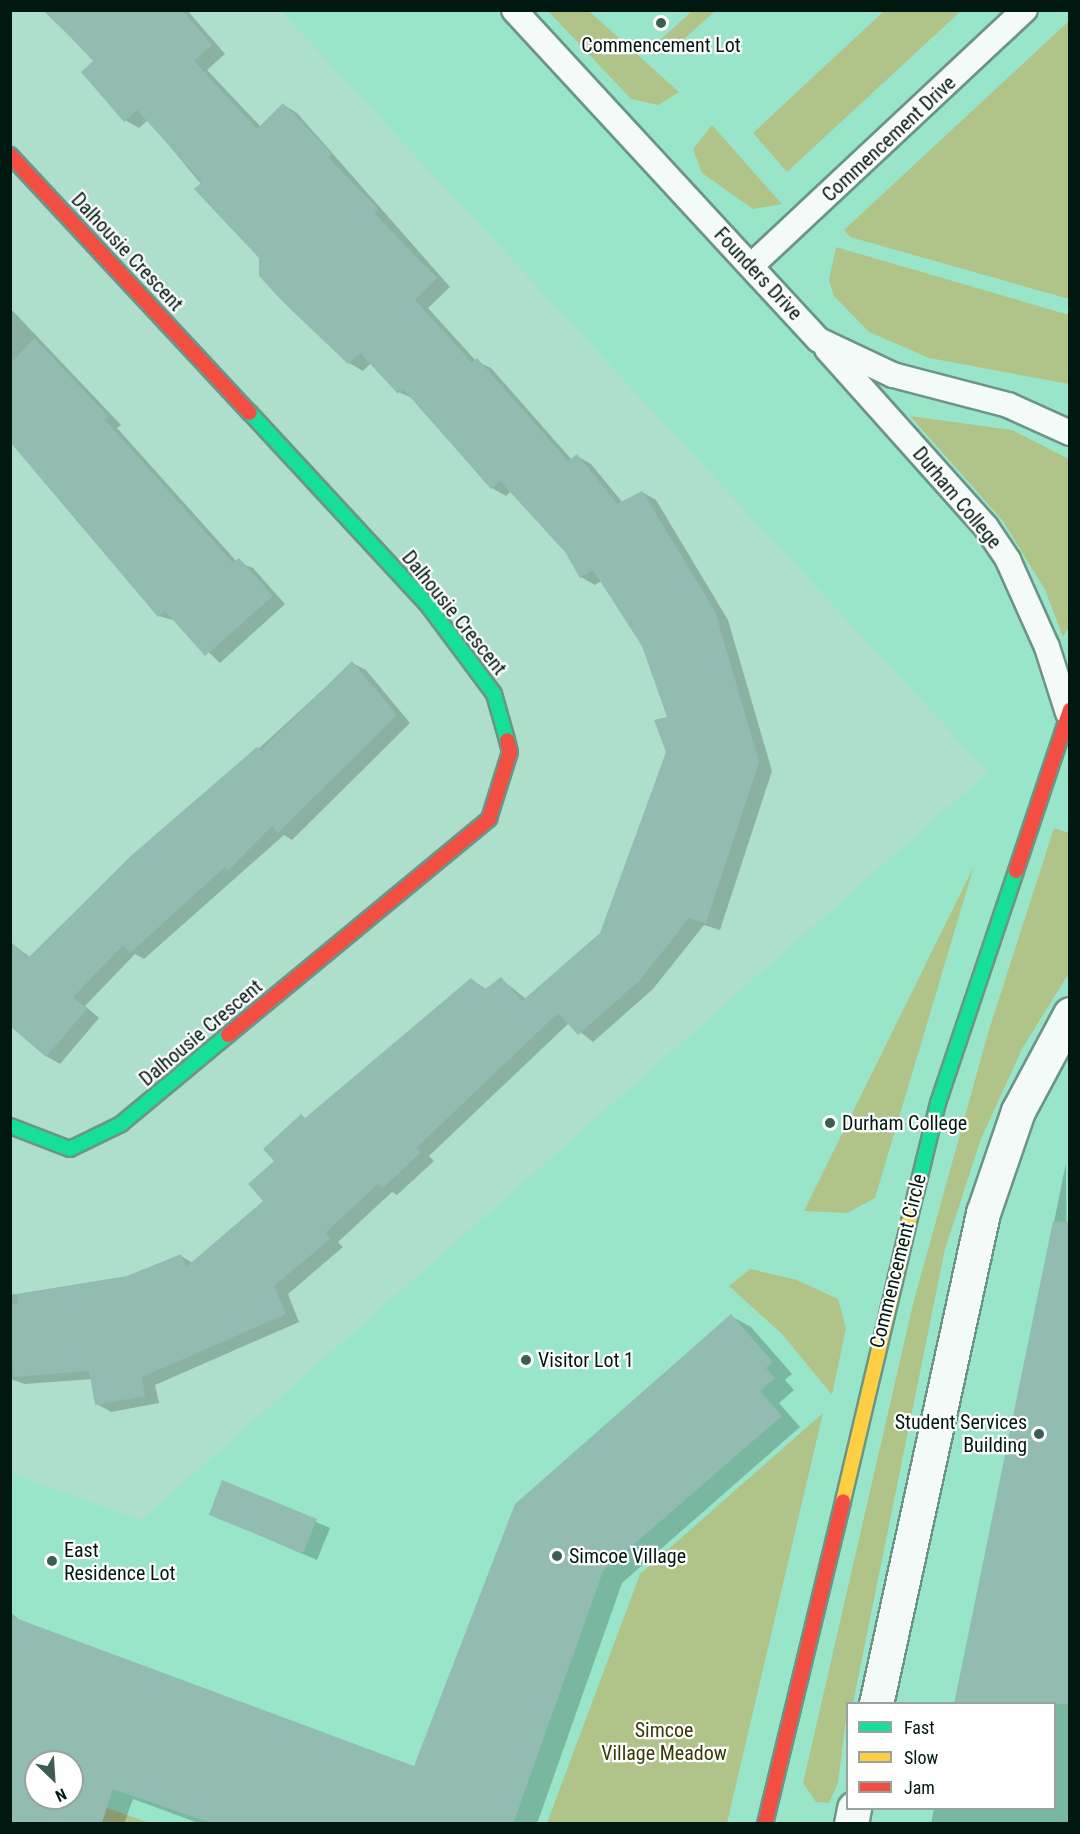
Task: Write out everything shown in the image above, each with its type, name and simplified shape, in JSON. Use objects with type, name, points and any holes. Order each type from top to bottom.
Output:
[{"type":"street","name":"Dalhousie Crescent","points":[[10,155],[427,604],[494,694],[510,752],[489,819],[121,1124],[70,1149],[10,1126]]},
{"type":"street","name":"Commencement Circle","points":[[765,1824],[938,1103],[1069,711]]},
{"type":"street","points":[[876,1702],[983,1214],[1018,1112],[1070,1014]]},
{"type":"lane","name":"Founders Drive","points":[[514,10],[819,340],[893,375],[1008,405],[1070,433]]},
{"type":"lane","name":"Commencement Drive","points":[[752,266],[1025,10]]},
{"type":"lane","name":"Durham College","points":[[819,340],[986,527],[1008,560],[1047,647],[1069,711]]},
{"type":"shaded area","name":"Durham College","points":[[281,11],[1069,11],[1069,1823],[11,1823],[10,1473],[141,1520],[988,772]]},
{"type":"green space","points":[[548,11],[589,11],[679,92],[658,105],[631,99]]},
{"type":"green space","points":[[692,11],[715,11],[673,49],[661,39]]},
{"type":"green space","points":[[884,11],[961,11],[787,172],[753,133]]},
{"type":"green space","points":[[1069,21],[1069,299],[850,237],[844,230]]},
{"type":"green space","points":[[712,125],[782,204],[753,209],[702,173],[693,149]]},
{"type":"green space","points":[[836,247],[1069,315],[1069,384],[929,358],[869,332],[834,296],[829,280]]},
{"type":"green space","points":[[910,416],[1012,430],[1069,459],[1070,625],[1063,637],[1045,590],[1003,521]]},
{"type":"green space","points":[[1054,828],[1069,833],[1069,973],[1022,1049],[981,1139],[945,1249],[853,1702],[846,1702],[838,1783],[829,1803],[816,1802],[803,1783],[913,1304],[988,1033]]},
{"type":"green space","points":[[974,866],[875,1198],[847,1213],[804,1211]]},
{"type":"green space","points":[[750,1269],[797,1280],[838,1299],[846,1328],[832,1395],[782,1334],[729,1286]]},
{"type":"green space","name":"Simcoe Village Meadow","points":[[823,1413],[727,1823],[547,1823],[640,1574]]},
{"type":"green space","points":[[107,1808],[150,1823],[102,1823]]},
{"type":"building","points":[[45,10],[182,10],[212,45],[194,61],[257,129],[283,103],[332,154],[328,157],[378,209],[374,213],[437,278],[415,300],[472,363],[477,358],[568,461],[577,454],[617,504],[642,491],[715,611],[759,762],[706,923],[689,918],[639,981],[578,1035],[558,1013],[416,1148],[421,1152],[383,1188],[378,1184],[325,1233],[330,1239],[274,1286],[286,1314],[142,1377],[145,1396],[95,1405],[89,1371],[13,1377],[10,1304],[18,1304],[17,1294],[127,1276],[181,1254],[186,1267],[263,1201],[248,1184],[274,1161],[263,1149],[301,1114],[305,1118],[471,978],[484,990],[501,977],[522,1001],[600,933],[666,752],[654,720],[667,717],[642,646],[593,570],[580,578],[565,552],[500,481],[491,489],[403,389],[398,394],[360,353],[348,364],[283,302],[259,276],[259,258],[194,189],[202,182],[137,110],[124,122],[81,72],[93,61]]},
{"type":"building","points":[[34,338],[108,416],[105,420],[233,563],[239,558],[273,596],[205,656],[165,611],[158,617],[10,442],[10,364]]},
{"type":"building","points":[[352,661],[397,715],[278,833],[272,826],[228,871],[225,867],[130,953],[123,945],[73,997],[87,1009],[46,1057],[10,1026],[10,942],[28,958],[133,854],[257,747],[261,750]]},
{"type":"building","name":"Student Services Building","points":[[1053,1221],[1070,1222],[1070,1704],[954,1702]]},
{"type":"building","name":"Simcoe Village","points":[[731,1314],[773,1362],[766,1368],[775,1378],[760,1391],[782,1416],[603,1571],[513,1824],[214,1824],[113,1789],[101,1824],[10,1824],[10,1616],[414,1766],[515,1504]]},
{"type":"building","points":[[222,1480],[317,1519],[303,1553],[209,1515]]},
{"type":"traffic: fast","points":[[250,413],[427,604],[494,694],[507,740]]},
{"type":"traffic: fast","points":[[916,1193],[938,1103],[1016,871]]},
{"type":"traffic: fast","points":[[10,1126],[70,1149],[121,1124],[228,1035]]},
{"type":"traffic: slow","points":[[843,1501],[916,1193]]},
{"type":"traffic: jam","points":[[10,155],[250,413]]},
{"type":"traffic: jam","points":[[1016,871],[1070,710]]},
{"type":"traffic: jam","points":[[228,1035],[489,819],[510,752],[507,740]]},
{"type":"traffic: jam","points":[[765,1824],[843,1501]]},
{"type":"place","name":"Commencement Lot","points":[[661,23]]},
{"type":"place","name":"Durham College","points":[[830,1123]]},
{"type":"place","name":"Visitor Lot 1","points":[[526,1360]]},
{"type":"place","name":"Student Services Building","points":[[1039,1434]]},
{"type":"place","name":"Simcoe Village","points":[[557,1556]]},
{"type":"place","name":"East Residence Lot","points":[[52,1561]]}]
